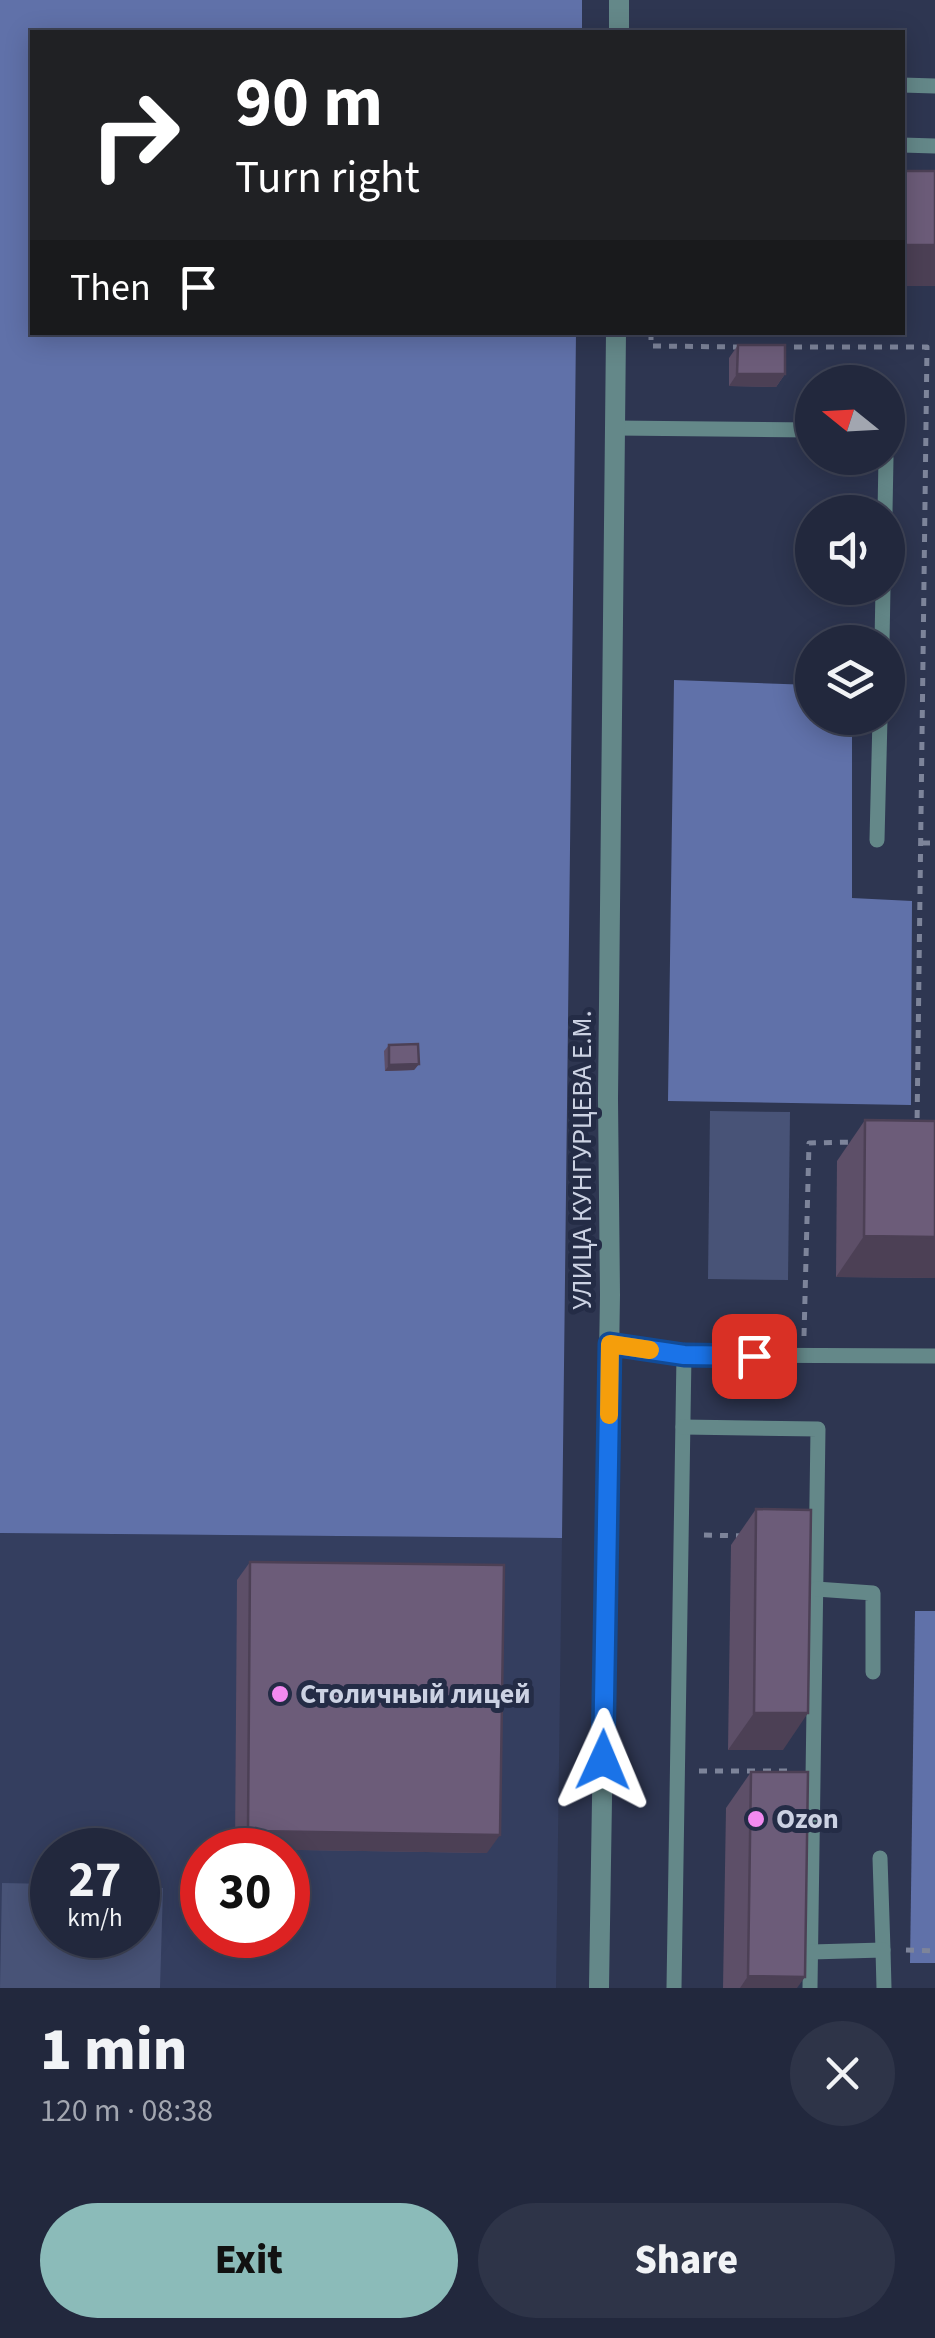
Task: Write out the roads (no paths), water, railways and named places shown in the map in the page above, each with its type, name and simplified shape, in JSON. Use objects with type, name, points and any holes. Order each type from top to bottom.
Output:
[{"type":"street","points":[[619,0],[619,30]]},
{"type":"street","name":"УЛИЦА КУНГУРЦЕВА Е.М.","points":[[600,1988],[610,1344],[608,1099],[616,335]]},
{"type":"lane","points":[[905,85],[935,86]]},
{"type":"lane","points":[[905,145],[935,146]]},
{"type":"lane","points":[[615,428],[795,430]]},
{"type":"lane","points":[[877,840],[880,735]]},
{"type":"lane","points":[[610,1344],[684,1355],[935,1356]]},
{"type":"lane","points":[[674,1988],[684,1355]]},
{"type":"lane","points":[[683,1427],[818,1429],[810,1988]]},
{"type":"lane","points":[[816,1589],[873,1592],[873,1672]]},
{"type":"lane","points":[[880,1858],[884,1988]]},
{"type":"lane","points":[[811,1952],[883,1950]]},
{"type":"place","name":"Столичный лицей","points":[[280,1694]]},
{"type":"place","name":"Ozon","points":[[756,1819]]}]
